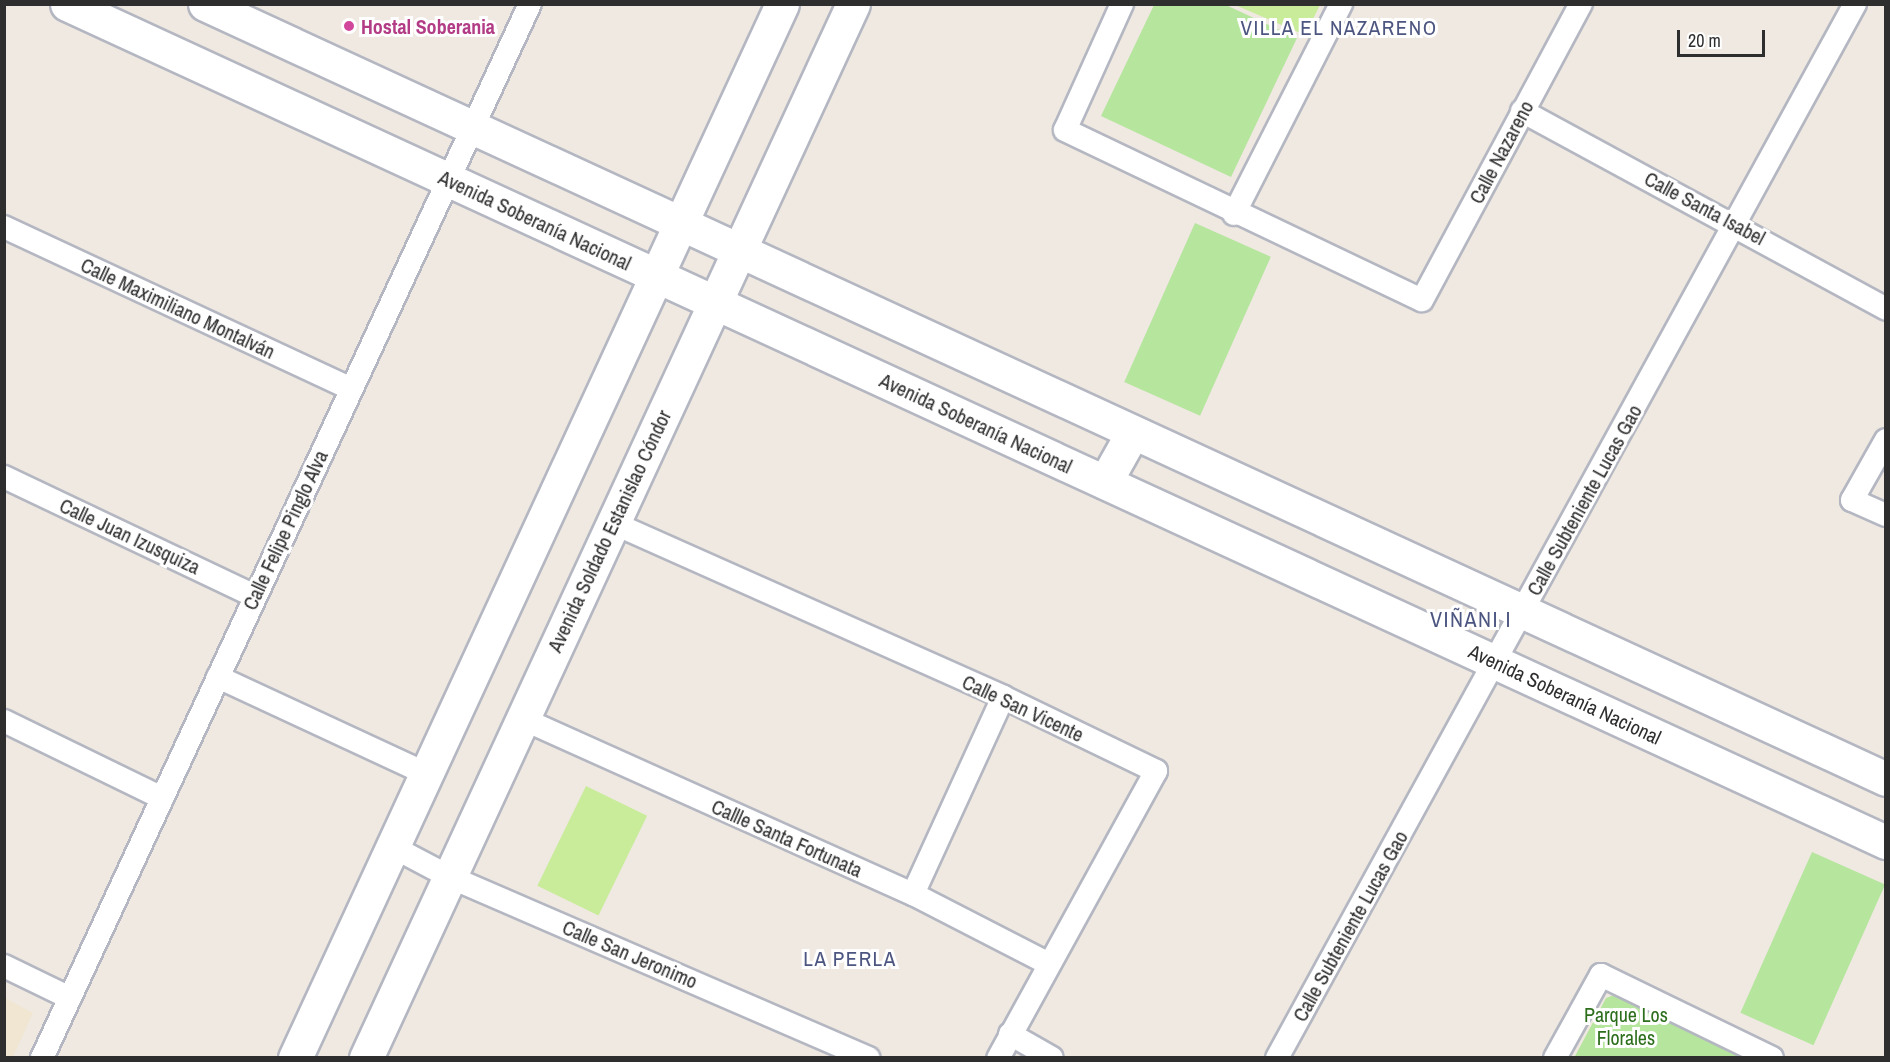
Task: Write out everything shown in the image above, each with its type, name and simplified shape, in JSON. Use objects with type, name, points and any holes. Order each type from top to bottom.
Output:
[{"type":"street","name":"Avenida Soberanía Nacional","points":[[67,4],[1886,842]]},
{"type":"street","points":[[205,4],[1886,778]]},
{"type":"street","name":"Calle Felipe Pinglo Alva","points":[[42,1058],[471,127],[530,4]]},
{"type":"street","points":[[295,1058],[782,4]]},
{"type":"street","name":"Avenida Soldado Estanislao Cóndor","points":[[366,1058],[853,4]]},
{"type":"street","points":[[1122,4],[1065,130],[1234,214],[1341,4]]},
{"type":"street","name":"Calle Nazareno","points":[[1234,214],[1422,300],[1581,4]]},
{"type":"street","name":"Calle Subteniente Lucas Gao","points":[[1277,1058],[1496,663],[1855,4]]},
{"type":"street","name":"Calle Santa Isabel","points":[[1522,111],[1735,224],[1886,309]]},
{"type":"street","name":"Calle Maximiliano Montalván","points":[[4,227],[351,389]]},
{"type":"street","points":[[1105,483],[1133,432]]},
{"type":"street","points":[[1886,440],[1852,500],[1886,515]]},
{"type":"street","name":"Calle Juan Izusquiza","points":[[4,477],[255,596]]},
{"type":"street","name":"Calle San Vicente","points":[[613,523],[1003,697],[1156,771],[998,1058]]},
{"type":"street","points":[[218,677],[427,774]]},
{"type":"street","points":[[913,894],[1003,697]]},
{"type":"street","name":"Callle Santa Fortunata","points":[[523,719],[913,894],[1049,964]]},
{"type":"street","points":[[4,722],[162,798]]},
{"type":"street","name":"Calle San Jeronimo","points":[[393,847],[450,877],[837,1051],[868,1058]]},
{"type":"street","points":[[4,966],[70,998]]},
{"type":"street","points":[[1555,1058],[1601,975],[1758,1054]]},
{"type":"street","points":[[1010,1034],[1052,1058]]},
{"type":"shaded area","points":[[5,998],[33,1013],[13,1057],[5,1057]]},
{"type":"green space","points":[[1320,4],[1305,35],[1235,5]]},
{"type":"green space","points":[[1154,5],[1226,5],[1297,38],[1231,177],[1101,116]]},
{"type":"green space","points":[[1195,223],[1271,257],[1200,416],[1124,382]]},
{"type":"green space","points":[[586,786],[647,816],[598,916],[537,886]]},
{"type":"green space","points":[[1812,852],[1885,885],[1813,1045],[1740,1013]]},
{"type":"green space","name":"Parque Los Florales","points":[[1622,992],[1735,1046],[1741,1057],[1574,1058],[1606,998]]},
{"type":"place","name":"Hostal Soberania","points":[[349,26]]},
{"type":"district","name":"VILLA EL NAZARENO","points":[[1339,28]]},
{"type":"district","name":"VIÑANI I","points":[[1471,620]]},
{"type":"district","name":"LA PERLA","points":[[850,959]]}]
